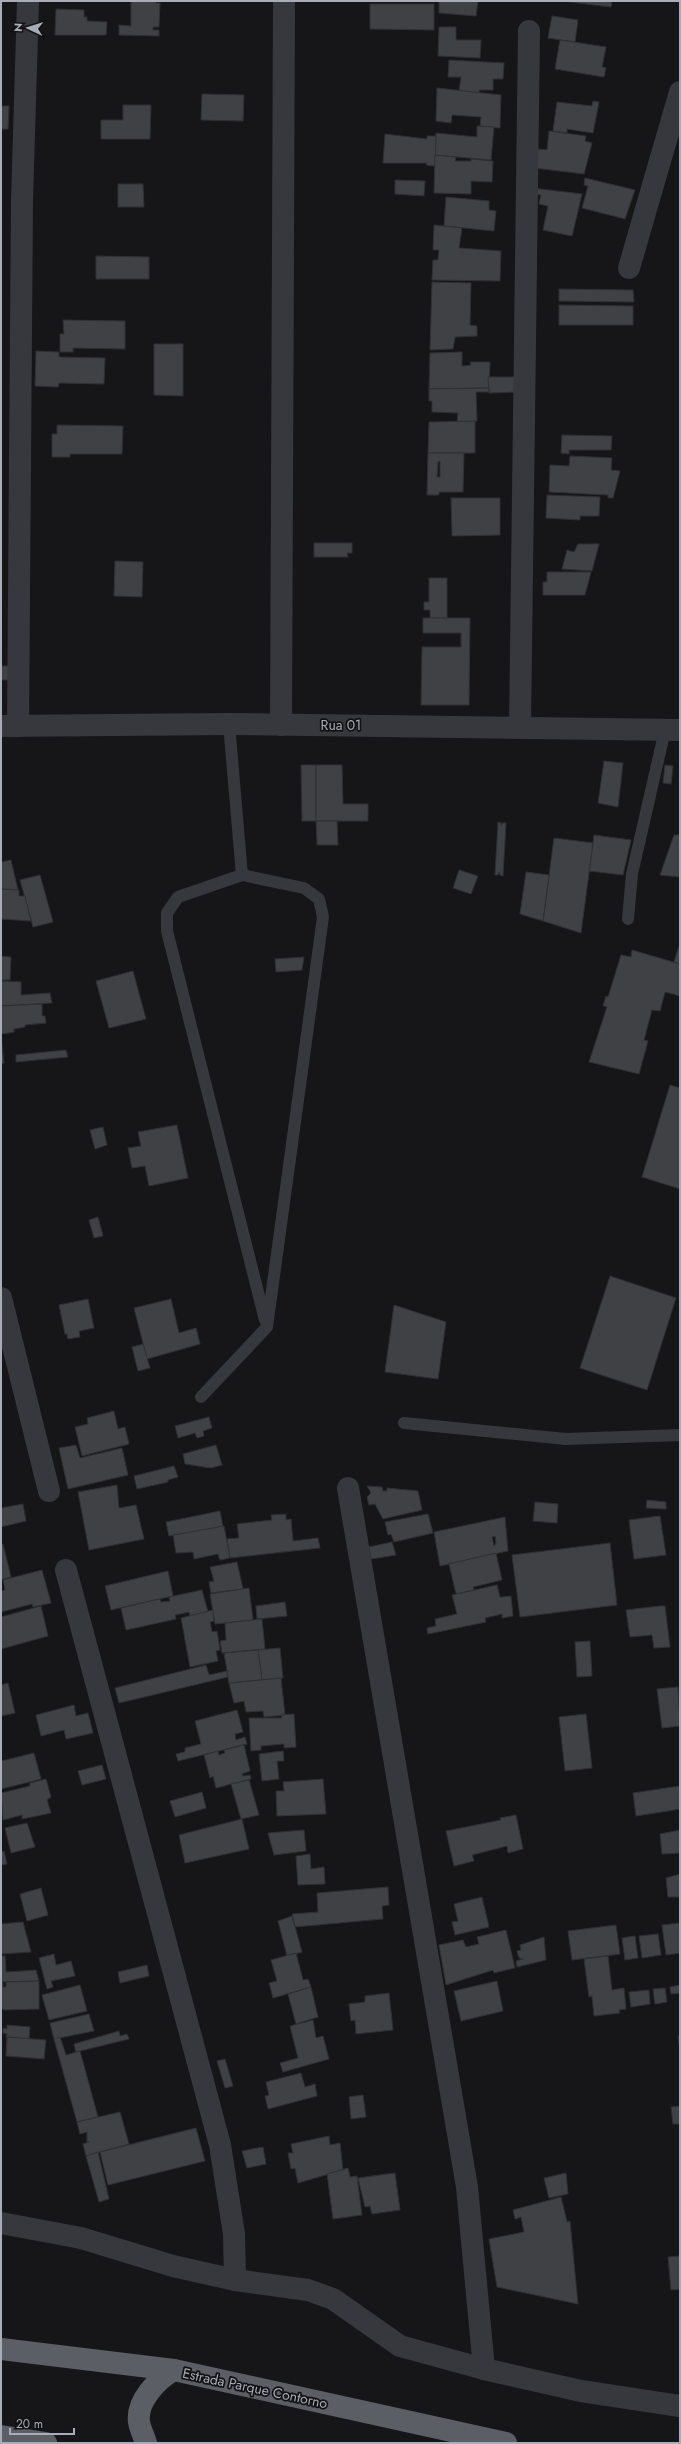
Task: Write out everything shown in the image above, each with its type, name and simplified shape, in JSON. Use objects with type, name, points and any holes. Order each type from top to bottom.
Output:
[{"type":"highway","name":"Estrada Parque Contorno","points":[[1,2349],[174,2370],[506,2443]]},
{"type":"highway","points":[[146,2443],[139,2421],[146,2396],[162,2376],[174,2370]]},
{"type":"highway","points":[[1,2436],[46,2443]]},
{"type":"street","points":[[9,726],[28,1]]},
{"type":"street","points":[[281,725],[284,1]]},
{"type":"street","points":[[520,727],[529,31]]},
{"type":"street","points":[[629,268],[680,92]]},
{"type":"street","name":"Rua 01","points":[[9,726],[229,724],[673,730]]},
{"type":"street","points":[[1,1298],[49,1491]]},
{"type":"street","points":[[348,1488],[467,2187],[484,2369]]},
{"type":"street","points":[[66,1570],[220,2145],[234,2234],[235,2280]]},
{"type":"street","points":[[1,2223],[81,2238],[173,2266],[235,2280],[308,2290],[332,2300],[400,2346],[484,2369],[581,2391],[680,2406]]},
{"type":"lane","points":[[229,724],[242,875]]},
{"type":"lane","points":[[628,919],[632,874],[673,730]]},
{"type":"lane","points":[[201,1397],[267,1327],[323,917],[319,899],[304,888],[242,875],[178,897],[166,913],[167,931],[267,1327]]},
{"type":"lane","points":[[404,1424],[566,1439],[680,1435]]},
{"type":"building","points":[[131,1],[156,1],[156,3],[160,3],[159,27],[153,27],[153,30],[159,30],[159,36],[119,35],[119,25],[131,26]]},
{"type":"building","points":[[439,1],[478,1],[476,16],[439,13]]},
{"type":"building","points":[[562,1],[612,1],[611,7]]},
{"type":"building","points":[[370,4],[434,4],[434,30],[370,29]]},
{"type":"building","points":[[56,9],[84,10],[84,17],[87,17],[87,21],[107,22],[106,35],[55,35]]},
{"type":"building","points":[[552,16],[578,20],[575,42],[548,38]]},
{"type":"building","points":[[439,27],[456,27],[456,40],[481,40],[480,58],[438,56]]},
{"type":"building","points":[[560,40],[606,47],[602,67],[606,68],[604,77],[555,69]]},
{"type":"building","points":[[449,60],[504,63],[503,79],[493,79],[493,90],[479,90],[479,93],[459,91],[461,77],[448,77]]},
{"type":"building","points":[[437,88],[501,95],[500,128],[480,126],[481,117],[452,115],[451,123],[436,121]]},
{"type":"building","points":[[202,94],[244,95],[243,121],[201,120]]},
{"type":"building","points":[[593,101],[599,102],[593,133],[567,129],[567,133],[553,131],[557,102],[592,106]]},
{"type":"building","points":[[123,105],[151,105],[150,139],[101,139],[101,120],[123,120]]},
{"type":"building","points":[[1,106],[9,106],[8,129],[1,129]]},
{"type":"building","points":[[477,126],[494,127],[491,160],[435,155],[436,133],[477,137]]},
{"type":"building","points":[[549,131],[586,136],[585,141],[592,143],[584,174],[526,167],[527,148],[547,150]]},
{"type":"building","points":[[385,134],[427,139],[427,136],[436,136],[435,166],[426,165],[427,163],[383,163]]},
{"type":"building","points":[[435,155],[456,157],[455,161],[471,161],[471,159],[493,161],[492,182],[471,181],[471,194],[434,193]]},
{"type":"building","points":[[585,178],[635,190],[625,219],[582,208],[588,186],[584,185]]},
{"type":"building","points":[[395,180],[425,181],[424,196],[395,194]]},
{"type":"building","points":[[118,184],[143,184],[144,207],[118,207]]},
{"type":"building","points":[[532,188],[582,194],[572,236],[543,230],[548,206],[539,204],[541,195],[531,194]]},
{"type":"building","points":[[446,197],[489,201],[489,210],[496,211],[494,231],[444,226]]},
{"type":"building","points":[[434,225],[462,228],[459,248],[501,251],[500,281],[432,280],[433,260],[438,260],[439,250],[433,250]]},
{"type":"building","points":[[96,256],[149,257],[149,279],[96,279]]},
{"type":"building","points":[[432,282],[471,283],[470,325],[477,326],[477,336],[455,337],[453,349],[430,350]]},
{"type":"building","points":[[559,289],[633,290],[634,302],[559,301]]},
{"type":"building","points":[[559,305],[633,306],[633,325],[559,325]]},
{"type":"building","points":[[63,320],[125,321],[125,349],[73,348],[73,352],[60,352],[60,334],[64,334]]},
{"type":"building","points":[[154,344],[183,344],[183,396],[154,395]]},
{"type":"building","points":[[36,351],[59,352],[59,357],[105,358],[104,384],[59,383],[58,387],[35,386]]},
{"type":"building","points":[[462,352],[462,366],[471,365],[470,362],[490,362],[489,388],[429,389],[430,353]]},
{"type":"building","points":[[488,377],[518,377],[518,392],[489,393]]},
{"type":"building","points":[[489,388],[489,392],[476,392],[477,421],[457,422],[458,413],[432,412],[432,401],[429,401],[429,389]]},
{"type":"building","points":[[475,421],[475,453],[428,453],[429,422]]},
{"type":"building","points":[[57,425],[123,426],[122,454],[70,454],[70,457],[52,457],[52,434],[57,434]]},
{"type":"building","points":[[562,435],[612,436],[611,450],[569,450],[569,454],[561,453]]},
{"type":"building","points":[[428,453],[464,453],[463,492],[439,492],[439,495],[427,495]],"holes":[[[440,461],[440,477],[437,477],[438,462]]]},
{"type":"building","points":[[570,456],[612,458],[611,470],[620,471],[613,498],[608,498],[608,495],[549,492],[550,465],[569,466]]},
{"type":"building","points":[[547,495],[600,497],[599,516],[580,516],[580,520],[546,518]]},
{"type":"building","points":[[451,498],[500,498],[500,535],[452,536]]},
{"type":"building","points":[[314,543],[352,543],[352,553],[347,553],[348,557],[314,557]]},
{"type":"building","points":[[578,544],[599,544],[592,571],[562,569],[567,550],[574,552]]},
{"type":"building","points":[[115,561],[143,562],[142,597],[114,596]]},
{"type":"building","points":[[547,572],[591,572],[585,595],[543,595],[543,582],[547,582]]},
{"type":"building","points":[[429,578],[447,578],[447,618],[430,618],[430,610],[424,610],[424,602],[429,602]]},
{"type":"building","points":[[423,618],[470,618],[469,705],[421,705],[422,647],[461,647],[461,633],[423,633]]},
{"type":"building","points":[[1,666],[10,666],[13,680],[1,680]]},
{"type":"building","points":[[604,761],[623,763],[618,807],[598,803]]},
{"type":"building","points":[[301,765],[316,765],[316,821],[302,821]]},
{"type":"building","points":[[316,765],[342,765],[343,804],[368,804],[368,821],[316,821]]},
{"type":"building","points":[[665,765],[673,766],[671,784],[663,783]]},
{"type":"building","points":[[316,821],[337,821],[338,845],[317,845]]},
{"type":"building","points":[[498,822],[501,823],[501,826],[502,823],[506,823],[503,876],[500,875],[499,872],[498,875],[495,875]]},
{"type":"building","points":[[594,835],[631,840],[623,875],[589,871]]},
{"type":"building","points":[[674,835],[680,835],[680,877],[660,875]]},
{"type":"building","points":[[554,838],[593,843],[581,933],[543,921]]},
{"type":"building","points":[[11,860],[18,890],[1,889],[1,862]]},
{"type":"building","points":[[459,870],[478,876],[471,894],[453,888]]},
{"type":"building","points":[[526,872],[549,875],[543,921],[520,914]]},
{"type":"building","points":[[40,875],[53,922],[33,927],[20,880]]},
{"type":"building","points":[[1,889],[19,890],[19,896],[25,896],[31,921],[1,919]]},
{"type":"building","points":[[679,946],[680,947],[680,964],[674,962]]},
{"type":"building","points":[[632,950],[680,964],[680,996],[665,992],[660,1011],[652,1010],[644,1040],[648,1041],[639,1074],[589,1062],[607,1007],[603,1006],[606,996],[608,997],[621,955],[631,957]]},
{"type":"building","points":[[1,956],[11,957],[10,980],[1,980]]},
{"type":"building","points":[[304,957],[302,970],[276,972],[275,959]]},
{"type":"building","points":[[133,971],[146,1019],[109,1028],[96,981]]},
{"type":"building","points":[[1,981],[21,982],[21,995],[50,993],[52,1003],[1,1006]]},
{"type":"building","points":[[42,1004],[42,1016],[45,1016],[46,1023],[25,1025],[25,1027],[14,1029],[14,1032],[1,1034],[1,1006]]},
{"type":"building","points":[[1,1036],[4,1063],[1,1064]]},
{"type":"building","points":[[66,1050],[68,1057],[16,1062],[16,1055]]},
{"type":"building","points":[[670,1085],[680,1088],[680,1189],[642,1177]]},
{"type":"building","points":[[177,1125],[188,1178],[149,1186],[145,1166],[132,1168],[128,1148],[141,1146],[138,1132]]},
{"type":"building","points":[[103,1127],[107,1145],[95,1149],[90,1130]]},
{"type":"building","points":[[98,1217],[103,1236],[94,1238],[89,1220]]},
{"type":"building","points":[[610,1276],[676,1298],[647,1390],[580,1368]]},
{"type":"building","points":[[88,1299],[94,1328],[79,1331],[80,1337],[68,1339],[67,1334],[65,1334],[59,1305]]},
{"type":"building","points":[[171,1299],[179,1333],[196,1328],[200,1344],[147,1359],[134,1308]]},
{"type":"building","points":[[394,1305],[446,1322],[438,1379],[385,1372]]},
{"type":"building","points":[[143,1344],[150,1368],[138,1371],[132,1347]]},
{"type":"building","points":[[114,1411],[118,1429],[125,1427],[129,1444],[82,1456],[75,1427],[88,1424],[87,1418]]},
{"type":"building","points":[[209,1417],[212,1428],[203,1431],[204,1436],[197,1438],[195,1433],[178,1438],[175,1426]]},
{"type":"building","points":[[76,1445],[80,1458],[122,1448],[128,1475],[68,1489],[59,1448]]},
{"type":"building","points":[[216,1445],[222,1465],[211,1468],[185,1464],[183,1454]]},
{"type":"building","points":[[174,1466],[178,1477],[168,1480],[168,1482],[137,1489],[134,1476]]},
{"type":"building","points":[[117,1485],[119,1508],[136,1505],[144,1539],[89,1550],[78,1492]]},
{"type":"building","points":[[367,1486],[382,1487],[383,1491],[387,1491],[387,1488],[418,1491],[422,1510],[383,1519],[375,1504],[369,1505],[367,1497],[371,1493]]},
{"type":"building","points":[[647,1500],[666,1502],[666,1509],[646,1508]]},
{"type":"building","points":[[535,1502],[558,1504],[557,1523],[533,1521]]},
{"type":"building","points":[[23,1504],[26,1521],[1,1527],[1,1508]]},
{"type":"building","points":[[220,1511],[223,1527],[169,1536],[166,1522]]},
{"type":"building","points":[[286,1514],[286,1520],[291,1519],[293,1541],[318,1538],[320,1548],[230,1558],[227,1539],[239,1538],[237,1524],[272,1520],[271,1515]]},
{"type":"building","points":[[428,1514],[433,1533],[394,1542],[391,1534],[388,1535],[385,1522]]},
{"type":"building","points":[[660,1516],[666,1555],[634,1559],[629,1520]]},
{"type":"building","points":[[505,1517],[508,1551],[440,1566],[434,1532]],"holes":[[[495,1536],[496,1543],[494,1546],[492,1537]]]},
{"type":"building","points":[[224,1526],[230,1558],[220,1560],[218,1554],[194,1559],[193,1552],[176,1553],[173,1535]]},
{"type":"building","points":[[392,1542],[396,1555],[371,1559],[369,1547]]},
{"type":"building","points":[[610,1543],[617,1605],[520,1617],[512,1555]]},
{"type":"building","points":[[3,1544],[11,1577],[1,1580],[1,1545]]},
{"type":"building","points":[[496,1553],[502,1580],[473,1587],[474,1590],[456,1594],[449,1564]]},
{"type":"building","points":[[237,1562],[243,1589],[211,1593],[209,1582],[214,1581],[210,1567]]},
{"type":"building","points":[[42,1570],[51,1603],[33,1607],[32,1604],[1,1612],[1,1591],[5,1590],[3,1580]]},
{"type":"building","points":[[168,1571],[173,1596],[111,1610],[105,1586]]},
{"type":"building","points":[[497,1585],[500,1597],[511,1596],[513,1616],[502,1618],[502,1614],[485,1618],[486,1622],[428,1634],[427,1628],[436,1626],[435,1619],[457,1614],[452,1595]]},
{"type":"building","points":[[249,1588],[253,1620],[215,1624],[210,1594]]},
{"type":"building","points":[[202,1590],[208,1612],[190,1616],[189,1612],[175,1615],[176,1619],[126,1630],[121,1608],[160,1599],[161,1602],[170,1601],[169,1597]]},
{"type":"building","points":[[285,1602],[287,1616],[257,1619],[256,1606]]},
{"type":"building","points":[[41,1606],[48,1636],[1,1649],[1,1617]]},
{"type":"building","points":[[665,1606],[670,1647],[654,1648],[652,1635],[630,1637],[626,1610]]},
{"type":"building","points":[[213,1610],[214,1621],[210,1622],[212,1632],[217,1631],[220,1650],[216,1651],[218,1661],[190,1667],[181,1618]]},
{"type":"building","points":[[262,1619],[265,1649],[222,1653],[220,1641],[226,1640],[225,1623]]},
{"type":"building","points":[[590,1641],[592,1676],[577,1677],[575,1642]]},
{"type":"building","points":[[280,1648],[283,1678],[262,1680],[258,1650]]},
{"type":"building","points":[[258,1650],[262,1680],[229,1683],[224,1653]]},
{"type":"building","points":[[206,1665],[209,1675],[227,1671],[228,1677],[119,1703],[115,1688]]},
{"type":"building","points":[[281,1678],[285,1715],[264,1717],[263,1711],[246,1712],[244,1701],[234,1703],[229,1683]]},
{"type":"building","points":[[8,1683],[15,1713],[1,1716],[1,1685]]},
{"type":"building","points":[[678,1687],[680,1726],[662,1728],[657,1689]]},
{"type":"building","points":[[74,1705],[76,1716],[88,1713],[93,1733],[66,1739],[64,1730],[41,1736],[36,1715]]},
{"type":"building","points":[[237,1710],[243,1732],[235,1734],[236,1740],[245,1737],[247,1744],[178,1761],[176,1754],[185,1752],[185,1748],[201,1744],[195,1721]]},
{"type":"building","points":[[294,1714],[296,1747],[284,1748],[284,1744],[261,1746],[261,1750],[251,1751],[249,1718],[282,1718],[281,1715]]},
{"type":"building","points":[[586,1714],[592,1768],[565,1771],[559,1717]]},
{"type":"building","points":[[244,1745],[250,1771],[242,1774],[243,1776],[250,1775],[251,1779],[216,1788],[213,1776],[210,1778],[204,1755],[218,1751],[219,1755],[225,1753],[224,1750]]},
{"type":"building","points":[[283,1751],[284,1761],[277,1761],[279,1779],[262,1781],[259,1754]]},
{"type":"building","points":[[34,1753],[41,1779],[1,1789],[1,1761]]},
{"type":"building","points":[[102,1765],[106,1779],[82,1785],[78,1771]]},
{"type":"building","points":[[46,1779],[51,1797],[47,1800],[51,1813],[22,1819],[22,1815],[3,1820],[1,1793],[30,1786],[30,1783]]},
{"type":"building","points":[[323,1779],[326,1814],[277,1816],[276,1791],[284,1791],[283,1782]]},
{"type":"building","points":[[249,1780],[259,1815],[241,1819],[231,1784]]},
{"type":"building","points":[[680,1786],[680,1809],[636,1816],[633,1793]]},
{"type":"building","points":[[202,1792],[206,1808],[175,1817],[170,1801]]},
{"type":"building","points":[[516,1815],[523,1849],[508,1853],[507,1846],[472,1855],[474,1861],[454,1866],[446,1831],[501,1820],[500,1818]]},
{"type":"building","points":[[242,1819],[249,1849],[185,1863],[179,1835]]},
{"type":"building","points":[[27,1823],[35,1847],[11,1853],[5,1828]]},
{"type":"building","points":[[304,1830],[306,1851],[274,1855],[268,1833]]},
{"type":"building","points":[[680,1830],[680,1853],[662,1854],[660,1834]]},
{"type":"building","points":[[4,1851],[7,1864],[1,1865],[1,1852]]},
{"type":"building","points":[[310,1854],[311,1869],[324,1867],[325,1884],[298,1885],[296,1856]]},
{"type":"building","points":[[680,1874],[680,1897],[668,1897],[666,1878]]},
{"type":"building","points":[[388,1887],[389,1905],[382,1906],[383,1919],[295,1927],[292,1914],[318,1912],[317,1893]]},
{"type":"building","points":[[41,1888],[48,1915],[27,1921],[20,1894]]},
{"type":"building","points":[[482,1897],[489,1927],[455,1935],[452,1922],[458,1921],[454,1904]]},
{"type":"building","points":[[292,1916],[302,1952],[287,1956],[278,1921]]},
{"type":"building","points":[[23,1922],[31,1952],[1,1954],[1,1924]]},
{"type":"building","points":[[680,1923],[680,1953],[666,1955],[662,1925]]},
{"type":"building","points":[[616,1925],[620,1954],[572,1960],[568,1931]]},
{"type":"building","points":[[506,1930],[515,1968],[494,1973],[493,1970],[446,1985],[439,1945],[463,1940],[466,1947],[479,1944],[477,1937]]},
{"type":"building","points":[[658,1934],[661,1955],[642,1958],[639,1936]]},
{"type":"building","points":[[635,1936],[638,1958],[625,1960],[622,1938]]},
{"type":"building","points":[[544,1937],[546,1960],[517,1967],[516,1961],[523,1959],[520,1959],[517,1951],[521,1950],[520,1945]]},
{"type":"building","points":[[296,1953],[303,1980],[308,1979],[311,1987],[273,1998],[269,1983],[277,1981],[271,1960]]},
{"type":"building","points":[[54,1954],[56,1965],[71,1961],[75,1976],[51,1981],[53,1987],[47,1989],[39,1958]]},
{"type":"building","points":[[1,1956],[5,1956],[6,1972],[36,1970],[39,1981],[1,1982]]},
{"type":"building","points":[[608,1956],[612,1990],[624,1988],[626,2009],[619,2010],[620,2013],[594,2016],[592,1996],[589,1997],[584,1959]]},
{"type":"building","points":[[147,1965],[149,1976],[120,1983],[118,1972]]},
{"type":"building","points":[[39,1981],[39,2009],[4,2010],[1,2008],[1,1982],[3,1982],[3,1987],[6,1987],[6,1982]]},
{"type":"building","points":[[497,1981],[503,2011],[461,2021],[454,1991]]},
{"type":"building","points":[[80,1985],[87,2011],[49,2020],[42,1995]]},
{"type":"building","points":[[680,1985],[680,1993],[671,1994],[670,1987]]},
{"type":"building","points":[[311,1987],[318,2017],[296,2024],[288,1994]]},
{"type":"building","points":[[665,1988],[667,2002],[655,2004],[653,1989]]},
{"type":"building","points":[[649,1990],[650,2004],[631,2007],[629,1992]]},
{"type":"building","points":[[389,1993],[393,2030],[356,2034],[355,2020],[351,2021],[349,2004],[365,2002],[365,1996]]},
{"type":"building","points":[[89,2014],[94,2031],[54,2039],[50,2023]]},
{"type":"building","points":[[313,2020],[316,2038],[323,2036],[329,2059],[283,2072],[280,2063],[298,2058],[290,2026]]},
{"type":"building","points":[[7,2025],[30,2027],[29,2039],[6,2037],[7,2034],[3,2033],[3,2028],[7,2029]]},
{"type":"building","points":[[119,2031],[120,2036],[127,2034],[129,2039],[76,2052],[74,2044]]},
{"type":"building","points":[[678,2036],[680,2036],[680,2051]]},
{"type":"building","points":[[7,2037],[46,2040],[44,2059],[6,2056]]},
{"type":"building","points":[[60,2037],[66,2055],[80,2051],[98,2117],[77,2122],[54,2039]]},
{"type":"building","points":[[225,2059],[233,2086],[225,2088],[217,2061]]},
{"type":"building","points":[[301,2073],[305,2087],[315,2084],[317,2096],[268,2109],[265,2096],[269,2095],[266,2082]]},
{"type":"building","points":[[363,2095],[366,2117],[351,2119],[349,2097]]},
{"type":"building","points":[[680,2106],[680,2124],[673,2124],[671,2107]]},
{"type":"building","points":[[120,2112],[129,2144],[86,2156],[83,2144],[89,2142],[87,2142],[87,2132],[80,2134],[77,2122]]},
{"type":"building","points":[[196,2128],[205,2161],[108,2185],[100,2152]]},
{"type":"building","points":[[329,2136],[330,2145],[340,2143],[343,2170],[298,2183],[295,2168],[291,2169],[288,2153],[293,2153],[291,2144]]},
{"type":"building","points":[[263,2147],[266,2164],[247,2168],[242,2151]]},
{"type":"building","points":[[98,2152],[109,2199],[99,2202],[86,2156]]},
{"type":"building","points":[[348,2168],[350,2177],[357,2176],[362,2215],[333,2219],[327,2174]]},
{"type":"building","points":[[395,2173],[400,2210],[372,2214],[370,2206],[365,2207],[358,2178]]},
{"type":"building","points":[[566,2173],[568,2194],[549,2198],[544,2178]]},
{"type":"building","points":[[561,2197],[567,2222],[570,2221],[578,2304],[497,2287],[489,2239],[524,2232],[521,2217],[515,2219],[513,2210]]},
{"type":"building","points":[[680,2256],[680,2289],[671,2290],[668,2257]]}]
